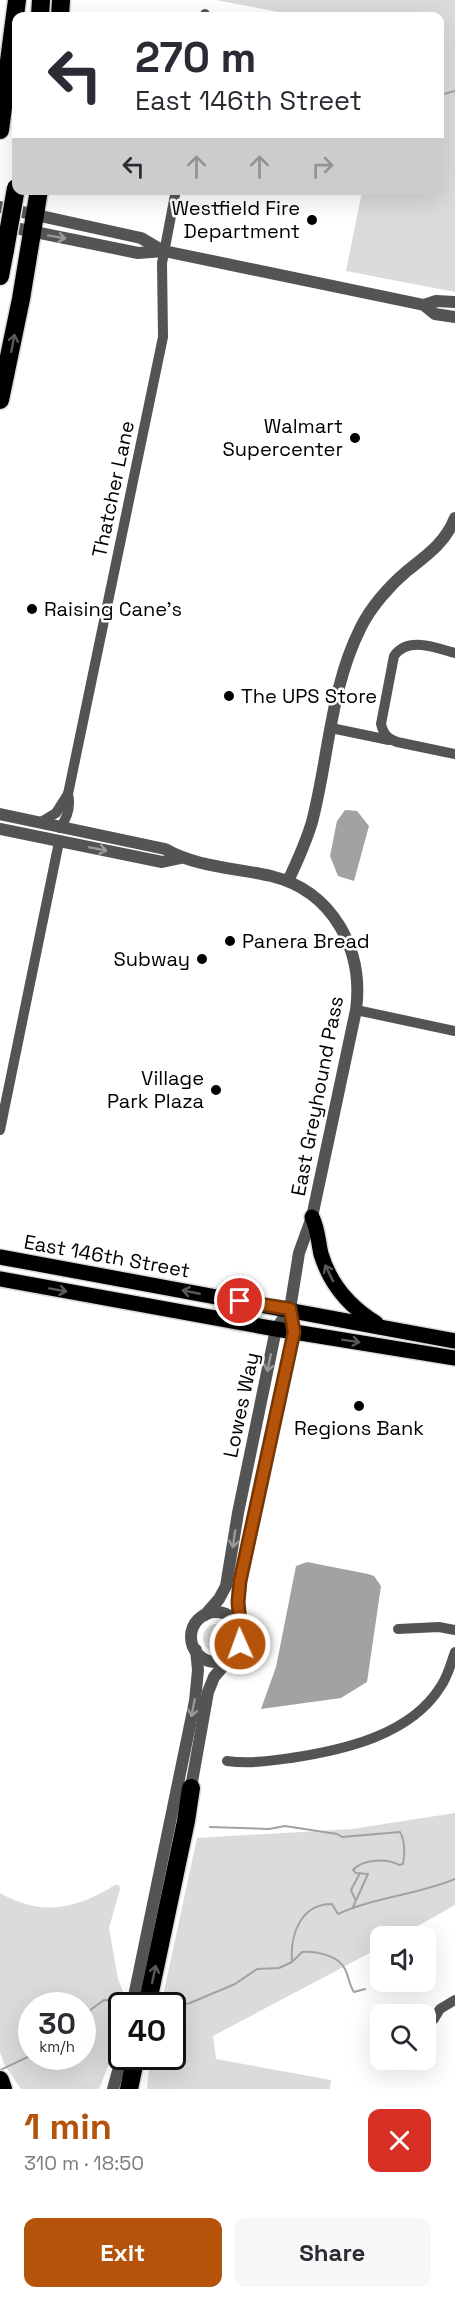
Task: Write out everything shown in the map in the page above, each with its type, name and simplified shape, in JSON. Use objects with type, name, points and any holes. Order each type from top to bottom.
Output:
[{"type":"highway","points":[[0,130],[12,38]]},
{"type":"highway","points":[[0,276],[15,195]]},
{"type":"highway","points":[[0,400],[20,309],[38,195]]},
{"type":"highway","points":[[148,1992],[153,1942],[191,1788]]},
{"type":"highway","points":[[129,2089],[133,2070]]},
{"type":"highway","points":[[0,2080],[3,2089]]},
{"type":"main road","points":[[312,1217],[317,1228],[322,1255],[332,1280],[356,1309],[384,1327]]},
{"type":"main road","name":"East 146th Street","points":[[0,1257],[455,1341]]},
{"type":"main road","points":[[0,1279],[455,1359]]},
{"type":"street","name":"Thatcher Lane","points":[[41,822],[56,813],[68,794],[163,337],[164,251],[175,195]]},
{"type":"street","points":[[0,207],[141,238],[164,251]]},
{"type":"street","points":[[0,225],[138,253],[164,251],[424,305],[435,314],[455,317]]},
{"type":"street","points":[[424,305],[436,301],[455,302]]},
{"type":"street","points":[[288,881],[311,823],[346,661],[362,626],[395,583],[433,551],[445,537],[455,518]]},
{"type":"street","points":[[396,742],[383,733],[381,724],[394,656],[399,649],[407,645],[455,652]]},
{"type":"street","points":[[331,728],[455,754]]},
{"type":"street","name":"Thatcher Lane","points":[[60,828],[66,817],[70,801],[68,794]]},
{"type":"street","name":"East Greyhound Pass","points":[[0,814],[165,849],[181,858],[288,881],[317,901],[342,928],[356,963],[358,991],[356,1010],[312,1217],[299,1253],[290,1309]]},
{"type":"street","name":"East Greyhound Pass","points":[[0,829],[162,862],[181,858]]},
{"type":"street","points":[[0,1130],[59,842]]},
{"type":"street","points":[[356,1010],[455,1031]]},
{"type":"street","name":"Lowes Way","points":[[137,1992],[153,1942],[197,1688],[198,1670],[192,1630],[196,1622],[219,1599],[226,1586],[240,1504],[276,1329],[290,1309]]},
{"type":"street","name":"Lowes Way","points":[[191,1788],[207,1692],[214,1677],[240,1644],[238,1602],[240,1581],[294,1332],[290,1309]]},
{"type":"street","points":[[205,1615],[223,1613],[234,1619],[240,1629]]},
{"type":"street","points":[[398,1629],[439,1627],[455,1630]]},
{"type":"street","points":[[196,1650],[203,1657],[212,1661],[221,1661],[231,1657]]},
{"type":"street","points":[[227,1761],[254,1763],[309,1755],[336,1751],[369,1740],[403,1722],[430,1700],[441,1687],[455,1652]]},
{"type":"street","points":[[436,2016],[440,2009],[455,2000]]},
{"type":"street","points":[[113,2089],[118,2070]]},
{"type":"shaded area","points":[[216,0],[455,0],[455,292],[346,271],[361,195],[444,195],[444,12],[278,12]]},
{"type":"shaded area","points":[[345,810],[357,811],[369,826],[354,881],[338,876],[330,856],[337,821]]},
{"type":"shaded area","points":[[307,1562],[368,1574],[374,1576],[381,1586],[367,1682],[341,1698],[261,1709],[276,1667],[296,1566]]},
{"type":"shaded area","points":[[217,1624],[227,1628],[231,1638],[227,1648],[217,1652],[207,1648],[203,1638],[207,1628]]},
{"type":"shaded area","points":[[455,1813],[455,1905],[418,1926],[370,1926],[370,1953],[213,2036],[216,2059],[331,2080],[330,2089],[147,2089],[149,2070],[186,2070],[186,1992],[164,1992],[197,1838],[352,1829]]},
{"type":"shaded area","points":[[119,1885],[120,1889],[109,1928],[118,1979],[123,1992],[108,1992],[108,2066],[99,2089],[21,2089],[4,2064],[0,2052],[0,1893],[15,1901],[45,1907],[59,1907],[86,1900]]},
{"type":"waterway","points":[[444,94],[455,91]]},
{"type":"waterway","points":[[210,1827],[269,1829],[285,1826],[337,1834],[342,1837],[400,1832],[404,1848],[403,1864],[375,1861],[357,1866],[353,1870],[356,1873],[368,1874],[353,1907]]},
{"type":"waterway","points":[[355,1899],[351,1890],[360,1873]]},
{"type":"waterway","points":[[292,1962],[295,1932],[299,1923],[312,1909],[332,1904],[338,1914],[455,1879]]},
{"type":"waterway","points":[[186,2004],[235,1984],[257,1969],[279,1968],[292,1962],[302,1952],[314,1952],[332,1957],[342,1964],[354,1992],[365,1989]]},
{"type":"waterway","points":[[96,2006],[104,2000],[108,2000]]},
{"type":"waterway","points":[[0,2070],[18,2062]]},
{"type":"place","name":"Westfield Fire Department","points":[[312,220]]},
{"type":"place","name":"Walmart Supercenter","points":[[355,438]]},
{"type":"place","name":"Raising Cane's","points":[[32,609]]},
{"type":"place","name":"The UPS Store","points":[[229,696]]},
{"type":"place","name":"Panera Bread","points":[[230,941]]},
{"type":"place","name":"Subway","points":[[202,959]]},
{"type":"place","name":"Village Park Plaza","points":[[216,1090]]},
{"type":"place","name":"Regions Bank","points":[[359,1406]]},
{"type":"route","points":[[240,1301],[290,1309],[294,1332],[240,1581],[238,1602],[240,1644]]}]
